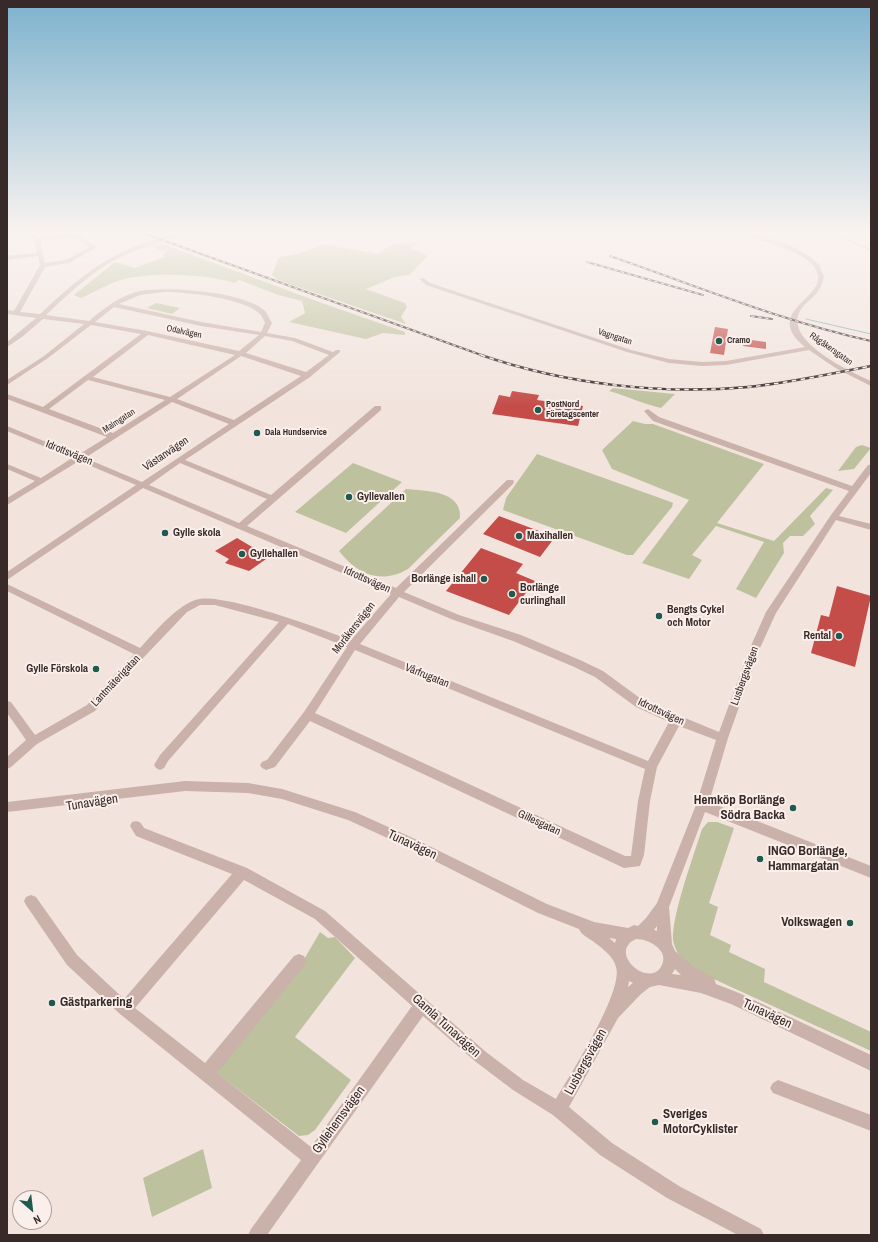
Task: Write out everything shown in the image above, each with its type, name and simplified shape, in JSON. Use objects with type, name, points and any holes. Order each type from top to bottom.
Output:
[{"type":"street","points":[[16,313],[28,291]]},
{"type":"street","points":[[7,345],[69,291]]},
{"type":"street","points":[[7,384],[46,358],[113,305],[135,294],[157,291]]},
{"type":"street","points":[[113,305],[263,334],[267,327],[267,319],[261,311],[250,304],[220,295],[189,291]]},
{"type":"street","name":"Vagngatan","points":[[449,291],[599,342],[670,361],[702,364],[726,363],[810,348]]},
{"type":"street","name":"Rågåkersgatan","points":[[814,291],[795,312],[794,328],[799,338],[810,348],[846,371],[871,384]]},
{"type":"street","name":"Odalvägen","points":[[7,312],[91,323],[147,333],[240,354],[308,376]]},
{"type":"street","points":[[43,410],[147,333]]},
{"type":"street","name":"Västanvägen","points":[[7,577],[142,484],[308,376],[336,352],[302,341],[263,334]]},
{"type":"street","name":"Malmgatan","points":[[7,502],[173,400],[240,354],[263,334]]},
{"type":"street","points":[[88,378],[173,400],[234,423]]},
{"type":"street","points":[[7,396],[113,436]]},
{"type":"street","points":[[241,526],[378,408]]},
{"type":"street","points":[[648,411],[656,419],[854,490]]},
{"type":"street","name":"Idrottsvägen","points":[[7,428],[455,617],[517,638],[576,663],[599,674],[640,704],[722,738]]},
{"type":"street","points":[[179,460],[273,498]]},
{"type":"street","points":[[7,466],[42,481]]},
{"type":"street","name":"Lusbergsvägen","points":[[634,933],[651,923],[662,907],[702,805],[722,738],[755,648],[771,612],[834,517],[871,467]]},
{"type":"street","name":"Moråkersvägen","points":[[266,765],[271,764],[308,715],[353,645],[398,593],[510,482]]},
{"type":"street","points":[[834,517],[871,527]]},
{"type":"street","points":[[7,588],[141,653]]},
{"type":"street","name":"Lantmäterigatan","points":[[7,764],[33,741],[91,708],[141,653],[184,610],[198,602]]},
{"type":"street","name":"Vårfrugatan","points":[[198,602],[215,602],[286,620],[353,645],[651,767]]},
{"type":"street","points":[[160,765],[164,758],[286,620]]},
{"type":"street","points":[[7,705],[33,741]]},
{"type":"street","name":"Gillesgatan","points":[[308,715],[624,862],[635,862],[638,855],[644,801],[651,767],[676,720]]},
{"type":"street","name":"Tunavägen","points":[[7,807],[185,786],[248,788],[282,794],[351,816],[410,843],[543,909],[594,928],[634,933]]},
{"type":"street","name":"Tunavägen","points":[[7,813],[44,810],[186,789],[248,788]]},
{"type":"street","points":[[702,805],[871,872]]},
{"type":"street","name":"Gamla Tunavägen","points":[[136,826],[140,832],[242,872],[320,915],[481,1057],[518,1085],[560,1109],[606,1149],[672,1192],[755,1235]]},
{"type":"street","points":[[125,1009],[242,872]]},
{"type":"street","points":[[31,901],[72,960],[125,1009],[312,1158]]},
{"type":"street","name":"Lusbergsvägen","points":[[662,907],[667,950]]},
{"type":"street","name":"Tunavägen","points":[[570,918],[600,938],[621,962]]},
{"type":"street","points":[[634,933],[653,935],[667,950],[669,962],[668,969],[653,980],[638,979],[630,974],[621,962],[620,944],[634,933]]},
{"type":"street","name":"Tunavägen","points":[[667,950],[687,971],[703,981],[871,1058]]},
{"type":"street","points":[[206,1074],[299,961]]},
{"type":"street","name":"Lusbergsvägen","points":[[560,1109],[612,1015],[622,989],[621,962]]},
{"type":"street","name":"Lusbergsvägen","points":[[612,1015],[636,989],[653,980]]},
{"type":"street","name":"Tunavägen","points":[[653,980],[702,986],[734,998],[871,1063]]},
{"type":"street","name":"Gyllehemsvägen","points":[[256,1235],[422,1005]]},
{"type":"street","points":[[778,1088],[871,1123]]},
{"type":"green space","points":[[79,291],[95,291],[81,298],[74,295]]},
{"type":"green space","points":[[268,291],[289,291],[405,332],[405,335],[383,333],[366,339],[289,322],[305,313],[302,301]]},
{"type":"green space","points":[[310,291],[371,291],[405,303],[407,307],[401,317],[406,324]]},
{"type":"green space","points":[[156,303],[180,308],[172,314],[147,308]]},
{"type":"green space","points":[[613,388],[675,394],[661,408],[609,391]]},
{"type":"green space","points":[[633,421],[653,424],[764,464],[717,523],[774,541],[826,488],[833,490],[810,516],[815,524],[803,536],[790,536],[783,543],[784,553],[756,598],[736,589],[764,542],[716,526],[692,555],[702,560],[689,579],[642,563],[689,500],[612,469],[602,450]]},
{"type":"green space","points":[[862,445],[871,448],[854,469],[838,471],[856,447]]},
{"type":"green space","points":[[537,454],[671,502],[673,503],[672,507],[633,555],[627,555],[503,510],[506,498]]},
{"type":"green space","name":"Gyllevallen","points":[[353,463],[402,482],[346,533],[295,512]]},
{"type":"green space","points":[[406,489],[432,492],[449,497],[455,502],[459,509],[460,518],[408,569],[398,574],[388,576],[370,575],[361,571],[353,566],[339,551]]},
{"type":"green space","points":[[708,822],[717,822],[734,828],[709,903],[718,907],[710,935],[731,945],[729,952],[765,969],[764,982],[871,1032],[871,1051],[694,970],[679,956],[675,948],[673,935],[678,905],[702,829]]},
{"type":"green space","points":[[320,932],[328,938],[335,937],[355,958],[295,1037],[351,1080],[315,1130],[308,1135],[299,1136],[214,1071],[303,961]]},
{"type":"green space","points":[[203,1149],[212,1188],[152,1217],[143,1178]]},
{"type":"building","name":"Cramo","points":[[715,327],[728,329],[724,355],[710,353]]},
{"type":"building","points":[[744,339],[766,342],[766,349],[743,346]]},
{"type":"building","name":"PostNord Företagscenter","points":[[512,391],[539,395],[537,400],[583,406],[578,426],[492,414],[499,395],[510,397]]},
{"type":"building","name":"Maxihallen","points":[[499,516],[555,537],[540,557],[483,534]]},
{"type":"building","name":"Gyllehallen","points":[[237,538],[269,557],[249,571],[225,563],[229,559],[215,551]]},
{"type":"building","name":"Borlänge ishall","points":[[481,548],[523,564],[516,573],[535,581],[509,615],[446,591]]},
{"type":"building","name":"Rental","points":[[837,586],[871,596],[855,667],[811,653],[821,615],[829,617]]},
{"type":"waterway","points":[[806,319],[871,334]]},
{"type":"railway","points":[[304,291],[483,356]]},
{"type":"railway","points":[[689,291],[703,295]]},
{"type":"railway","points":[[708,291],[804,324],[871,341]]},
{"type":"railway","points":[[751,316],[772,319]]},
{"type":"railway","points":[[483,356],[513,365],[579,380],[613,385],[681,389],[748,387],[810,378],[871,366]]},
{"type":"place","name":"Cramo","points":[[719,341]]},
{"type":"place","name":"PostNord Företagscenter","points":[[538,410]]},
{"type":"place","name":"Dala Hundservice","points":[[257,433]]},
{"type":"place","name":"Gyllevallen","points":[[349,497]]},
{"type":"place","name":"Gylle skola","points":[[165,533]]},
{"type":"place","name":"Maxihallen","points":[[519,536]]},
{"type":"place","name":"Gyllehallen","points":[[242,554]]},
{"type":"place","name":"Borlänge ishall","points":[[484,579]]},
{"type":"place","name":"Borlänge curlinghall","points":[[512,594]]},
{"type":"place","name":"Bengts Cykel och Motor","points":[[659,616]]},
{"type":"place","name":"Rental","points":[[839,636]]},
{"type":"place","name":"Gylle Förskola","points":[[96,669]]},
{"type":"place","name":"Hemköp Borlänge Södra Backa","points":[[793,808]]},
{"type":"place","name":"INGO Borlänge, Hammargatan","points":[[760,859]]},
{"type":"place","name":"Volkswagen","points":[[850,923]]},
{"type":"place","name":"Gästparkering","points":[[52,1003]]},
{"type":"place","name":"Sveriges MotorCyklister","points":[[655,1122]]}]
